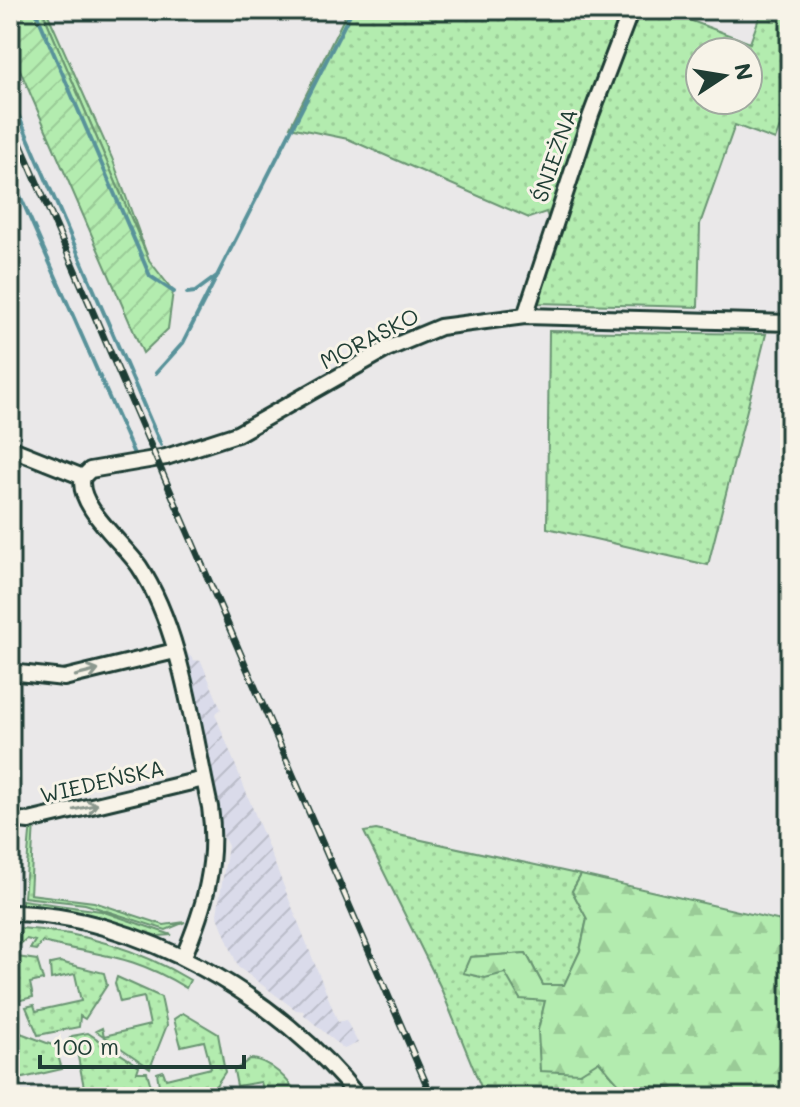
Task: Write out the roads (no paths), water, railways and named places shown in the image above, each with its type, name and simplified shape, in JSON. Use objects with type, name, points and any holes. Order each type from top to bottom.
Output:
[{"type":"street","name":"ŚNIEŻNA","points":[[525,316],[591,115],[631,10]]},
{"type":"street","name":"MORASKO","points":[[83,477],[90,470],[166,457],[237,434],[422,333],[458,323],[525,316],[790,323]]},
{"type":"street","points":[[10,448],[83,477],[83,497],[141,569],[175,651],[213,832],[213,859],[205,901],[183,958]]},
{"type":"street","points":[[10,672],[64,678],[175,651]]},
{"type":"street","name":"WIEDEŃSKA","points":[[10,819],[29,821],[204,779]]},
{"type":"street","points":[[10,913],[91,923],[156,944],[183,958],[295,1032],[358,1097]]},
{"type":"waterway","points":[[35,10],[150,276],[174,292]]},
{"type":"waterway","points":[[156,373],[183,343],[352,10]]},
{"type":"waterway","points":[[10,96],[161,445]]},
{"type":"waterway","points":[[10,173],[134,454]]},
{"type":"waterway","points":[[187,293],[195,292],[218,275]]},
{"type":"railway","points":[[10,120],[432,1097]]}]
